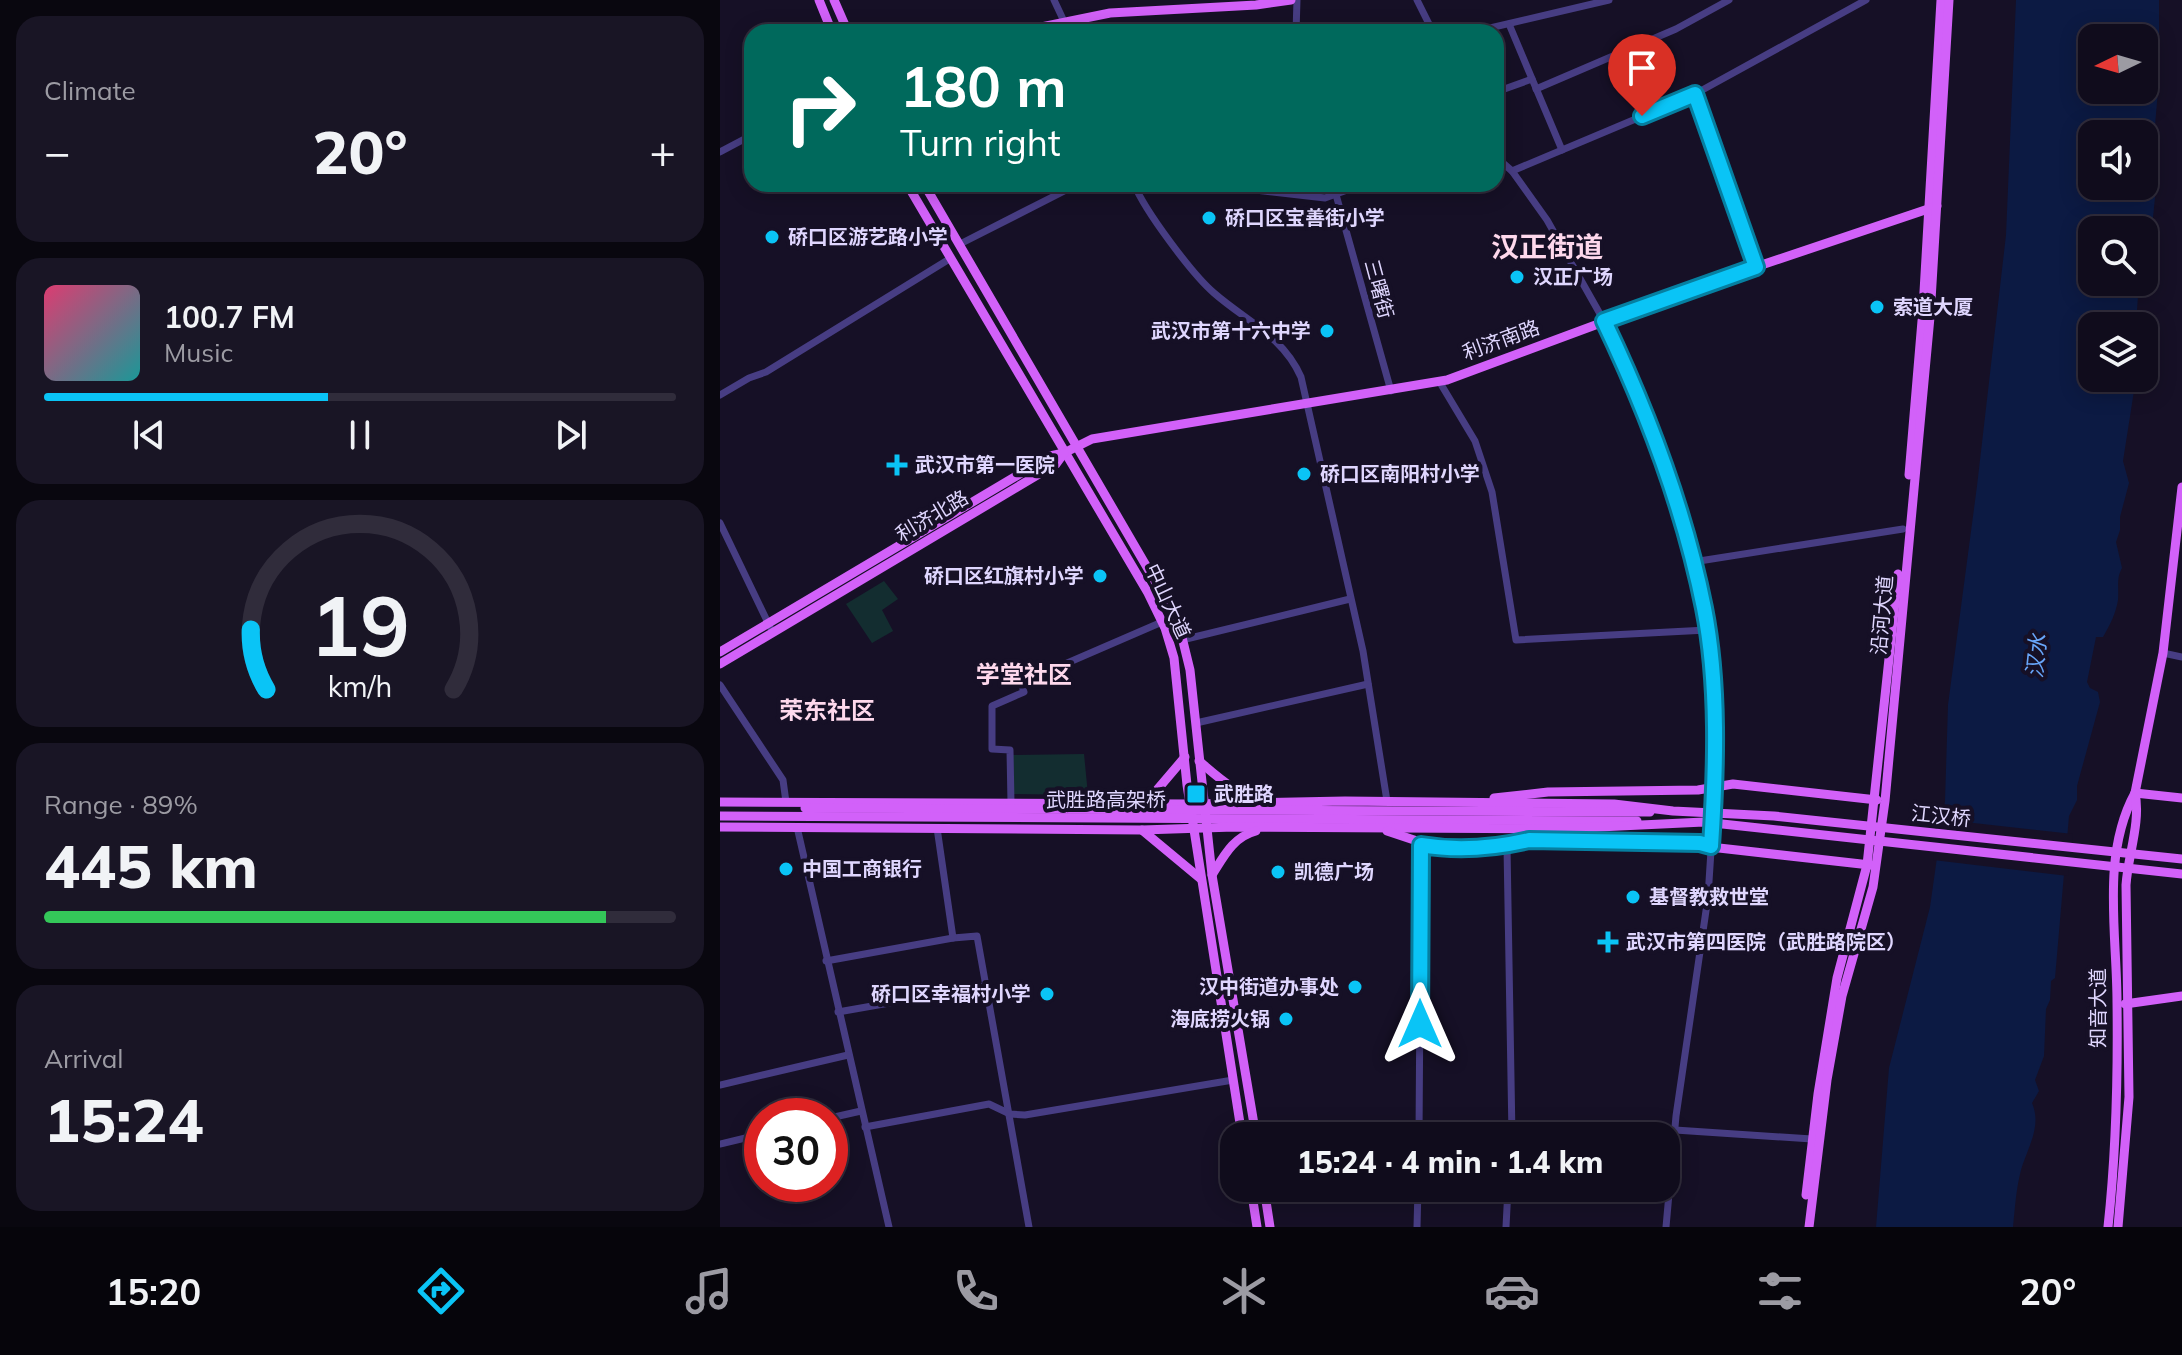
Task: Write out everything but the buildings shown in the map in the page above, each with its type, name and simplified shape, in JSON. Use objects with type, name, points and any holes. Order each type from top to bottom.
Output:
[{"type":"main road","points":[[819,0],[829,24]]},
{"type":"main road","points":[[834,0],[844,24]]},
{"type":"main road","points":[[1051,24],[1110,13],[1294,0]]},
{"type":"main road","name":"沿河大道","points":[[1809,1227],[1827,1080],[1842,996],[1872,866],[1903,591],[1926,367],[1941,0]]},
{"type":"main road","name":"沿河大道","points":[[1880,801],[1949,0]]},
{"type":"main road","name":"中山大道","points":[[912,192],[1148,593],[1162,622],[1174,658],[1190,804],[1240,1122]]},
{"type":"main road","name":"中山大道","points":[[929,192],[1179,625],[1190,670],[1212,875],[1254,1122]]},
{"type":"main road","name":"利济南路","points":[[1064,453],[1102,436],[1439,381],[1933,206]]},
{"type":"main road","name":"利济北路","points":[[720,652],[771,628],[1056,464],[1064,453]]},
{"type":"main road","name":"知音大道","points":[[2108,1227],[2114,1145],[2117,1005],[2115,869],[2126,810],[2135,793],[2163,653],[2182,487]]},
{"type":"main road","name":"利济北路","points":[[720,664],[771,628]]},
{"type":"main road","points":[[1145,804],[1185,757]]},
{"type":"main road","points":[[1199,761],[1231,788],[1251,798],[1271,801]]},
{"type":"main road","points":[[1481,802],[1521,794],[1698,790],[1733,784],[1880,801]]},
{"type":"main road","points":[[2135,793],[2182,798]]},
{"type":"main road","name":"知音大道","points":[[2118,1227],[2129,1097],[2126,885],[2138,807],[2135,793]]},
{"type":"main road","points":[[720,804],[1481,802],[1614,804],[1673,816]]},
{"type":"main road","name":"武胜路高架桥","points":[[720,804],[1636,817]]},
{"type":"main road","name":"江汉桥","points":[[1673,816],[1704,811],[1774,816],[2177,859]]},
{"type":"main road","name":"武胜路高架桥","points":[[720,816],[1636,817]]},
{"type":"main road","points":[[1636,817],[1673,816]]},
{"type":"main road","points":[[720,827],[1557,829],[1613,828],[1673,816]]},
{"type":"main road","name":"江汉桥","points":[[1673,816],[1704,822],[2182,874]]},
{"type":"main road","points":[[1372,828],[1435,847],[1507,847],[1557,829]]},
{"type":"main road","points":[[1212,875],[1232,844],[1249,832],[1262,829]]},
{"type":"main road","points":[[1142,830],[1202,879]]},
{"type":"main road","points":[[1529,840],[1700,843],[1872,866]]},
{"type":"main road","name":"沿河大道","points":[[1803,1227],[1812,1139],[1837,978],[1872,866]]},
{"type":"main road","points":[[2117,1005],[2182,996]]},
{"type":"main road","points":[[1253,1202],[1257,1227]]},
{"type":"main road","points":[[1266,1202],[1270,1227]]},
{"type":"street","points":[[1054,0],[1065,24]]},
{"type":"street","points":[[1294,0],[1296,24]]},
{"type":"street","points":[[1417,0],[1429,24]]},
{"type":"street","points":[[1504,25],[1609,0]]},
{"type":"street","points":[[1536,89],[1676,29],[1729,0]]},
{"type":"street","points":[[1512,171],[1695,94],[1866,0]]},
{"type":"street","points":[[1509,24],[1562,150]]},
{"type":"street","points":[[1504,89],[1532,79]]},
{"type":"street","points":[[1695,94],[1756,267]]},
{"type":"street","points":[[720,152],[744,139]]},
{"type":"street","points":[[1504,164],[1547,220],[1604,321],[1649,420],[1693,562],[1707,630],[1715,786],[1704,924],[1676,1122]]},
{"type":"street","points":[[960,244],[1062,192]]},
{"type":"street","points":[[1138,192],[1195,274],[1215,294],[1274,338],[1293,360],[1308,404],[1350,599],[1387,801]]},
{"type":"street","points":[[1269,192],[1310,197],[1336,196],[1345,192]]},
{"type":"street","name":"三曙街","points":[[1335,192],[1391,391]]},
{"type":"street","points":[[720,395],[778,365],[951,258]]},
{"type":"street","points":[[1439,381],[1475,441],[1492,492],[1516,640],[1707,630]]},
{"type":"street","points":[[720,523],[771,628]]},
{"type":"street","points":[[1693,562],[1903,529]]},
{"type":"street","points":[[1182,640],[1350,599]]},
{"type":"street","points":[[1011,803],[1010,750],[992,749],[992,706],[1024,692],[1021,683],[1162,622]]},
{"type":"street","points":[[2163,653],[2182,657]]},
{"type":"street","points":[[1196,723],[1368,684]]},
{"type":"street","points":[[720,685],[783,780],[786,802]]},
{"type":"street","points":[[797,827],[889,1227]]},
{"type":"street","points":[[937,828],[953,938]]},
{"type":"street","points":[[1419,1122],[1421,845]]},
{"type":"street","points":[[1507,847],[1512,1122]]},
{"type":"street","points":[[826,961],[977,936],[1029,1227]]},
{"type":"street","points":[[838,1012],[986,986]]},
{"type":"street","points":[[720,1085],[848,1055]]},
{"type":"street","points":[[865,1127],[989,1104],[1010,1114],[1025,1115],[1233,1080]]},
{"type":"street","points":[[848,1114],[861,1111]]},
{"type":"street","points":[[1680,1130],[1812,1139]]},
{"type":"street","points":[[720,1144],[744,1138]]},
{"type":"street","points":[[1417,1227],[1418,1202]]},
{"type":"street","points":[[1506,1227],[1507,1202]]},
{"type":"street","points":[[1666,1227],[1668,1202]]},
{"type":"green space","points":[[884,581],[898,599],[882,610],[893,631],[872,643],[846,604]]},
{"type":"green space","points":[[1084,754],[1088,795],[1014,794],[1013,755]]},
{"type":"water","name":"汉水","points":[[2016,0],[2159,0],[2158,91],[2158,24],[2078,24],[2078,104],[2157,104],[2155,120],[2078,120],[2078,200],[2155,200],[2153,216],[2078,216],[2078,296],[2138,296],[2136,312],[2078,312],[2078,392],[2134,392],[2123,461],[2129,483],[2116,542],[2122,568],[2117,605],[2103,637],[2096,637],[2087,682],[2090,688],[2098,692],[2100,702],[2077,786],[2077,800],[2069,816],[2055,978],[2051,981],[2046,1009],[2044,1056],[2035,1080],[2039,1091],[2032,1103],[2035,1128],[2019,1177],[2013,1227],[1876,1227],[1889,1068],[1930,907],[1945,801],[1948,705],[2006,235]]},
{"type":"pier","points":[[1938,819],[2073,834],[2068,876],[1933,860]]},
{"type":"place","name":"硚口区宝善街小学","points":[[1209,218]]},
{"type":"place","name":"硚口区游艺路小学","points":[[772,237]]},
{"type":"place","name":"汉正广场","points":[[1517,277]]},
{"type":"place","name":"索道大厦","points":[[1877,307]]},
{"type":"place","name":"武汉市第十六中学","points":[[1327,331]]},
{"type":"place","name":"武汉市第一医院","points":[[897,465]]},
{"type":"place","name":"硚口区南阳村小学","points":[[1304,474]]},
{"type":"place","name":"硚口区红旗村小学","points":[[1100,576]]},
{"type":"place","name":"武胜路","points":[[1196,794]]},
{"type":"place","name":"中国工商银行","points":[[786,869]]},
{"type":"place","name":"凯德广场","points":[[1278,872]]},
{"type":"place","name":"基督教救世堂","points":[[1633,897]]},
{"type":"place","name":"武汉市第四医院（武胜路院区）","points":[[1608,942]]},
{"type":"place","name":"汉中街道办事处","points":[[1355,987]]},
{"type":"place","name":"硚口区幸福村小学","points":[[1047,994]]},
{"type":"place","name":"海底捞火锅","points":[[1286,1019]]},
{"type":"district","name":"汉正街道","points":[[1547,247]]},
{"type":"district","name":"学堂社区","points":[[1024,675]]},
{"type":"district","name":"荣东社区","points":[[827,711]]},
{"type":"route","points":[[1420,1024],[1421,845],[1507,847],[1529,840],[1700,843],[1711,846],[1716,762],[1705,610],[1687,540],[1649,420],[1604,321],[1756,267],[1695,94],[1642,116]]}]
